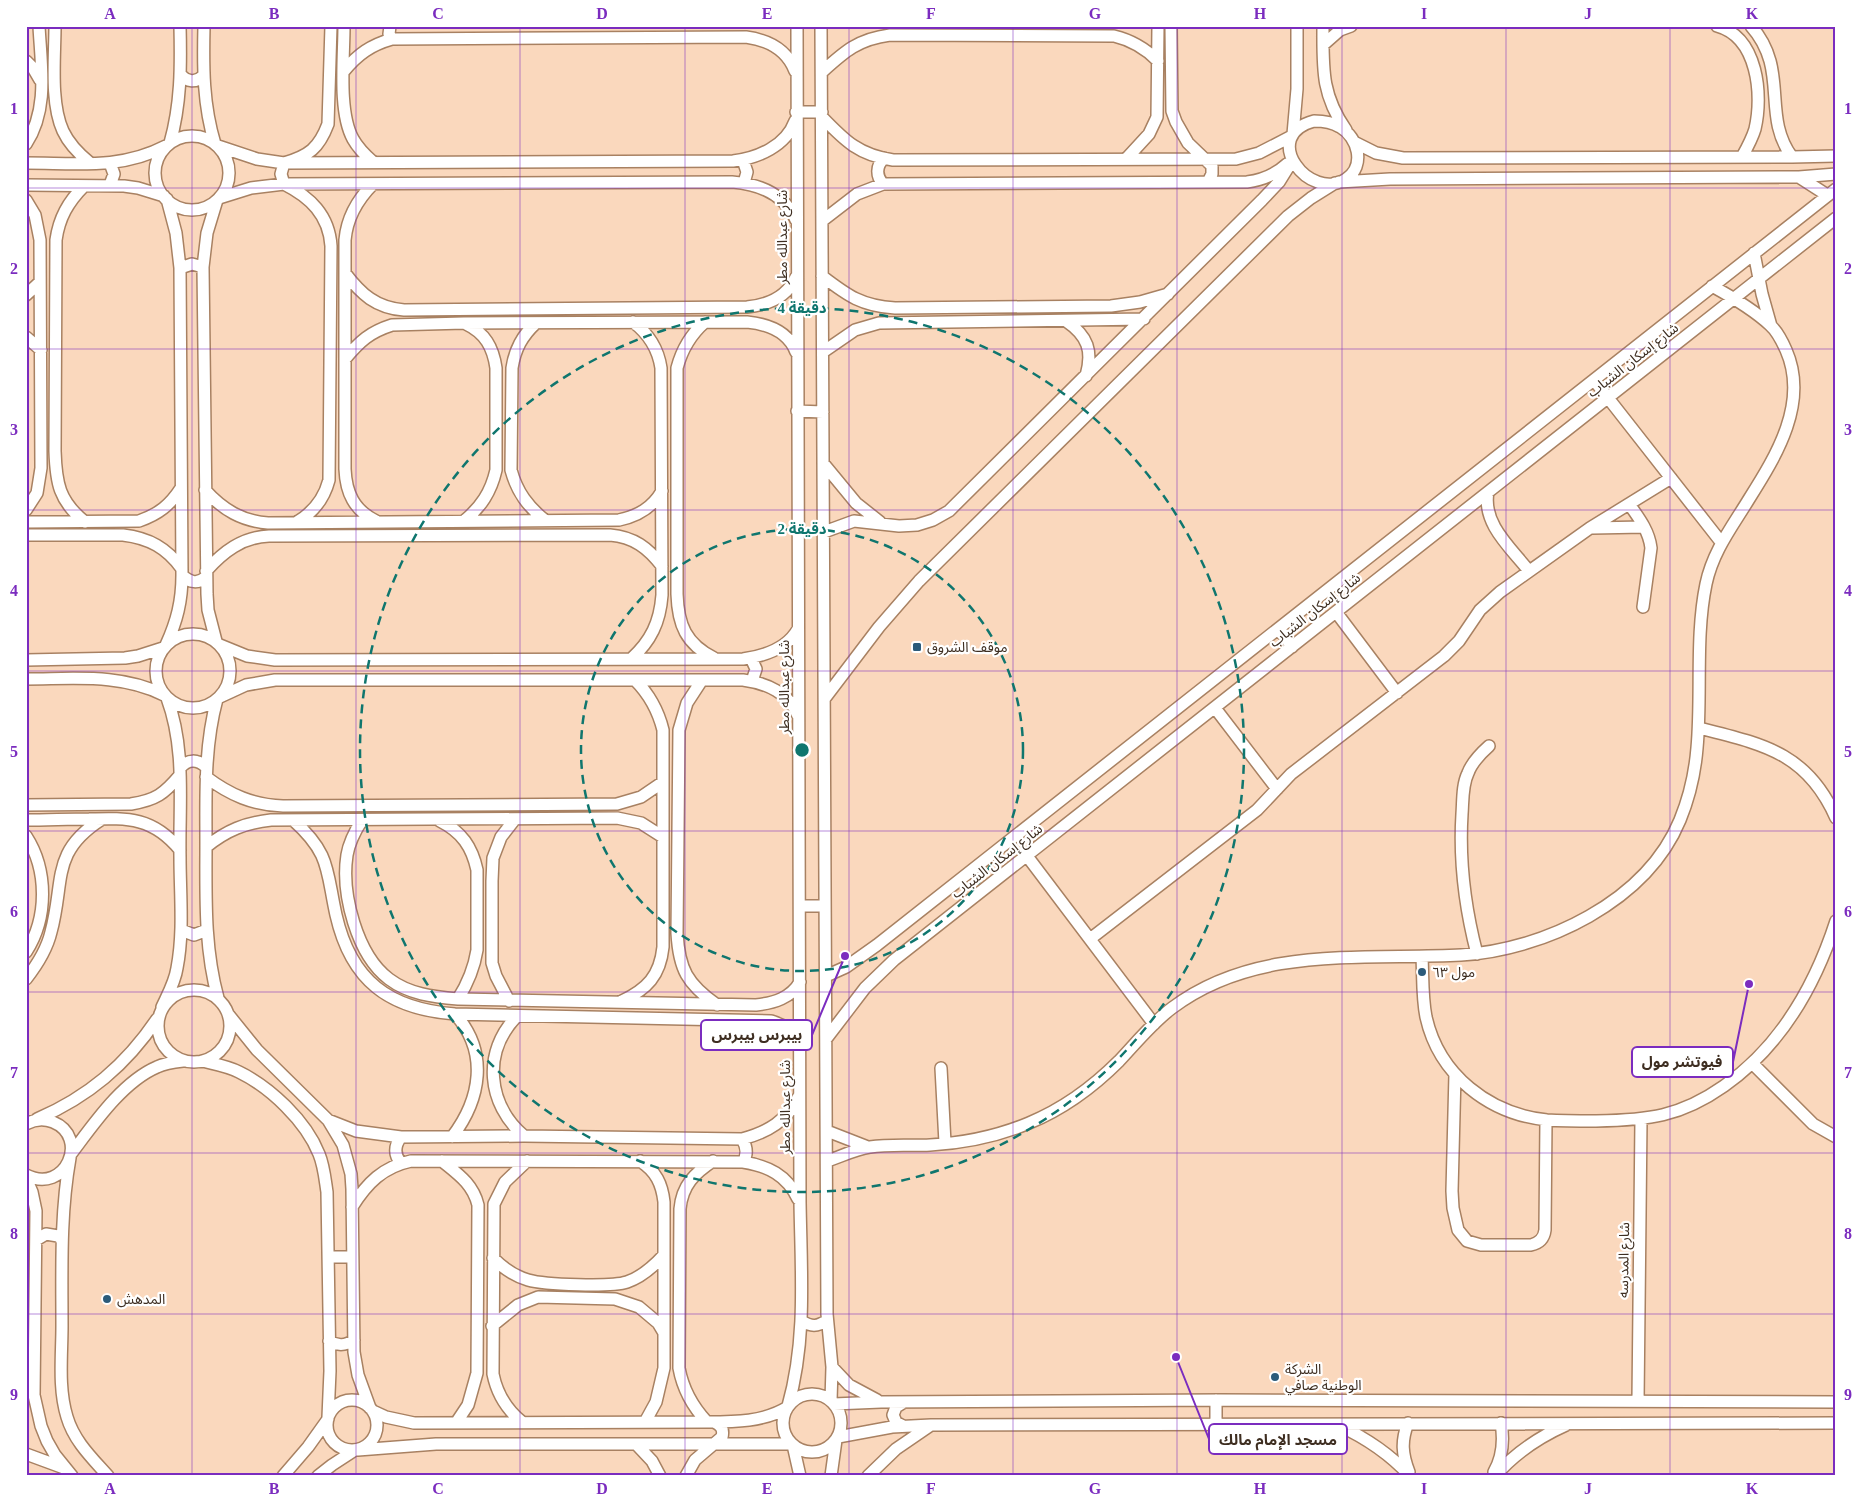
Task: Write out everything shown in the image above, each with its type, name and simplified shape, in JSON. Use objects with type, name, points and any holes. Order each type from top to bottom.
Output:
[{"type":"street","points":[[26,144],[34,131],[41,105],[39,26]]},
{"type":"street","points":[[55,26],[56,104],[63,131],[74,148],[90,164]]},
{"type":"street","points":[[180,26],[181,75],[179,102],[169,145],[157,161],[155,170],[159,188],[165,198],[176,233],[180,268],[182,596],[179,613],[165,646],[158,657],[156,677],[159,687],[166,697],[177,730],[180,771],[181,930],[177,970],[171,989],[160,1012],[157,1028],[162,1044],[173,1056],[183,1061]]},
{"type":"street","points":[[204,26],[203,76],[208,118],[216,145],[224,154],[229,172],[225,190],[218,199],[207,233],[203,267],[206,574],[208,610],[218,643],[230,662],[231,671],[226,689],[219,698],[210,731],[206,772],[207,930],[210,964],[218,998],[247,1039],[328,1120],[343,1145],[352,1174],[354,1340],[358,1375],[376,1419],[375,1434],[365,1447],[332,1465],[318,1476]]},
{"type":"street","points":[[284,163],[299,159],[312,150],[322,139],[328,124],[330,109],[331,26]]},
{"type":"street","points":[[344,26],[344,108],[347,124],[352,139],[361,152],[373,162]]},
{"type":"street","points":[[390,26],[388,34],[392,39]]},
{"type":"street","name":"شارع عبدالله مطر","points":[[788,1406],[798,1366],[802,1322],[799,1095],[797,26]]},
{"type":"street","points":[[821,26],[827,1320],[832,1367],[833,1402],[841,1420],[831,1476]]},
{"type":"street","points":[[1126,159],[1149,134],[1157,118],[1158,26]]},
{"type":"street","points":[[1172,26],[1172,111],[1181,133],[1188,143],[1206,159],[1212,170],[1208,182]]},
{"type":"street","points":[[1297,26],[1297,88],[1293,135],[1289,147],[1292,160],[1297,168],[1317,181],[1337,183],[1390,179],[1799,177],[1836,174]]},
{"type":"street","points":[[824,698],[899,604],[963,536],[1288,216],[1310,198],[1346,179],[1352,173],[1358,158],[1357,149],[1330,105],[1324,73],[1323,26]]},
{"type":"street","points":[[1323,45],[1340,30],[1351,26]]},
{"type":"street","points":[[1717,26],[1733,34],[1743,44],[1750,56],[1754,70],[1758,116],[1755,131],[1742,157]]},
{"type":"street","points":[[1751,26],[1760,36],[1767,50],[1775,84],[1777,125],[1782,142],[1792,157]]},
{"type":"street","points":[[822,72],[853,46],[887,30],[1105,31],[1133,42],[1158,61]]},
{"type":"street","points":[[344,71],[353,59],[365,50],[378,43],[392,39],[747,32],[777,47],[792,62],[797,75]]},
{"type":"street","points":[[26,61],[33,68],[41,82]]},
{"type":"street","points":[[181,75],[192,81],[203,76]]},
{"type":"street","points":[[1158,99],[1164,102],[1172,99]]},
{"type":"street","points":[[41,105],[50,107],[56,104]]},
{"type":"street","points":[[330,109],[339,112],[344,108]]},
{"type":"street","points":[[26,163],[90,164],[140,158],[188,136],[198,136],[216,145],[257,159],[284,163],[743,160],[764,153],[782,140],[792,129],[796,114],[822,115],[850,144],[866,153],[884,158],[903,160],[1206,159],[1248,157],[1271,149],[1293,135],[1306,123],[1314,121],[1331,123],[1340,127],[1351,138],[1376,153],[1403,158],[1836,156]]},
{"type":"street","points":[[883,184],[877,171],[880,162],[884,158]]},
{"type":"street","points":[[743,160],[747,172],[744,183]]},
{"type":"street","points":[[822,221],[857,194],[883,184],[1247,182],[1266,178],[1277,173],[1292,160]]},
{"type":"street","points":[[824,532],[854,521],[899,526],[917,525],[934,520],[949,511],[1271,191],[1292,160]]},
{"type":"street","points":[[529,162],[530,183]]},
{"type":"street","points":[[110,163],[114,174],[110,185]]},
{"type":"street","points":[[284,163],[281,174],[284,184],[307,197],[316,206],[324,218],[331,239],[329,480],[315,509],[298,522]]},
{"type":"street","points":[[1799,177],[1831,192]]},
{"type":"street","points":[[26,185],[110,185],[138,188],[165,198],[183,208],[192,209],[201,208],[218,199],[251,188],[284,184],[744,183],[764,189],[782,200],[791,210],[797,221]]},
{"type":"street","points":[[373,184],[356,205],[350,217],[345,240],[346,480],[352,501],[363,513],[377,522]]},
{"type":"street","points":[[84,186],[68,205],[62,216],[56,240],[55,451],[60,493],[75,514],[85,522]]},
{"type":"street","name":"شارع إسكان الشباب","points":[[826,976],[862,956],[942,894],[1831,192]]},
{"type":"street","points":[[26,200],[35,215],[38,227],[41,451],[40,480],[37,492],[26,510]]},
{"type":"street","name":"شارع إسكان الشباب","points":[[826,1039],[865,988],[879,973],[1836,218]]},
{"type":"street","points":[[331,239],[337,235],[342,236],[345,240]]},
{"type":"street","points":[[1754,253],[1771,326]]},
{"type":"street","points":[[40,268],[48,264],[56,267]]},
{"type":"street","points":[[180,268],[192,264],[203,267]]},
{"type":"street","points":[[345,273],[362,294],[392,309],[747,308],[760,306],[783,295],[792,286],[797,276]]},
{"type":"street","points":[[822,276],[856,300],[881,307],[1093,306],[1126,304],[1169,293]]},
{"type":"street","points":[[26,295],[40,282]]},
{"type":"street","points":[[827,1162],[868,1147],[945,1144],[977,1138],[1013,1129],[1060,1108],[1102,1077],[1154,1024],[1189,996],[1243,971],[1312,959],[1477,954],[1516,947],[1565,929],[1590,917],[1615,900],[1637,880],[1655,860],[1679,821],[1693,773],[1699,728],[1703,603],[1712,562],[1721,542],[1766,471],[1791,416],[1795,398],[1793,369],[1783,342],[1771,326],[1756,313],[1712,286]]},
{"type":"street","points":[[1093,306],[1096,315],[1093,320]]},
{"type":"street","points":[[879,323],[875,319],[875,313],[881,307]]},
{"type":"street","points":[[540,308],[538,323],[519,343],[512,368],[511,470],[517,488],[527,504],[546,521]]},
{"type":"street","points":[[747,308],[749,314],[747,322]]},
{"type":"street","points":[[392,309],[388,315],[392,325]]},
{"type":"street","points":[[823,352],[855,330],[879,323],[1144,319]]},
{"type":"street","points":[[1066,321],[1085,339],[1089,351],[1090,364],[1086,376]]},
{"type":"street","points":[[630,659],[642,649],[651,637],[657,624],[661,609],[662,566],[660,357],[650,337],[633,322]]},
{"type":"street","points":[[705,322],[687,342],[677,368],[677,610],[680,622],[694,645],[716,659]]},
{"type":"street","points":[[346,359],[361,340],[380,329],[392,325],[464,323],[760,323],[784,334],[793,343],[797,354]]},
{"type":"street","points":[[464,323],[475,328],[484,336],[490,345],[496,368],[496,470],[486,499],[464,521]]},
{"type":"street","points":[[26,337],[40,350]]},
{"type":"street","points":[[496,368],[504,364],[512,368]]},
{"type":"street","points":[[661,368],[671,365],[677,368]]},
{"type":"street","points":[[1594,380],[1721,542]]},
{"type":"street","points":[[797,411],[823,412]]},
{"type":"street","points":[[41,451],[50,454],[55,451]]},
{"type":"street","points":[[823,463],[856,503],[882,523]]},
{"type":"street","points":[[496,470],[502,473],[511,470]]},
{"type":"street","points":[[1090,939],[1257,810],[1299,768],[1454,648],[1489,600],[1590,528],[1671,478]]},
{"type":"street","points":[[329,480],[339,484],[346,480]]},
{"type":"street","points":[[26,522],[139,521],[164,509],[174,500],[182,488]]},
{"type":"street","points":[[205,490],[214,500],[230,512],[248,520],[261,522],[619,520],[645,511],[655,502],[662,491]]},
{"type":"street","points":[[1488,492],[1486,502],[1492,523],[1530,571]]},
{"type":"street","points":[[1630,504],[1648,533],[1651,548],[1642,606]]},
{"type":"street","points":[[618,536],[622,530],[619,520]]},
{"type":"street","points":[[124,522],[126,530],[124,534]]},
{"type":"street","points":[[261,522],[258,529],[261,536]]},
{"type":"street","points":[[440,522],[440,535]]},
{"type":"street","points":[[1590,528],[1644,527]]},
{"type":"street","points":[[26,535],[124,534],[144,539],[163,548],[174,558],[186,579],[196,582],[231,548],[261,536],[618,536],[638,543],[648,549],[662,566]]},
{"type":"street","points":[[661,609],[669,614],[677,610]]},
{"type":"street","points":[[1336,612],[1397,693]]},
{"type":"street","points":[[1279,628],[1292,647]]},
{"type":"street","points":[[26,660],[112,659],[138,656],[165,646],[175,638],[185,634],[201,635],[247,656],[275,660],[751,658],[773,651],[784,645],[793,638],[798,629]]},
{"type":"street","points":[[751,658],[756,669],[752,681]]},
{"type":"street","points":[[112,659],[115,663],[116,671],[112,679]]},
{"type":"street","points":[[275,660],[271,668],[272,677],[275,680]]},
{"type":"street","points":[[474,660],[474,680]]},
{"type":"street","points":[[26,679],[112,679],[139,684],[174,703],[192,708],[210,704],[246,685],[275,680],[752,681],[770,687],[786,698],[795,707],[799,718]]},
{"type":"street","points":[[619,1003],[641,991],[657,972],[661,960],[663,932],[663,730],[656,709],[645,690],[635,680]]},
{"type":"street","points":[[702,680],[684,710],[679,730],[677,933],[680,962],[686,975],[694,987],[717,1005]]},
{"type":"street","points":[[1215,708],[1278,788]]},
{"type":"street","points":[[1699,728],[1755,742],[1786,756],[1822,792],[1836,818]]},
{"type":"street","points":[[664,746],[671,744],[678,746]]},
{"type":"street","points":[[1477,954],[1464,894],[1461,854],[1462,812],[1467,773],[1475,760],[1489,746]]},
{"type":"street","points":[[26,805],[131,804],[154,799],[164,792],[190,761],[196,761],[221,788],[237,797],[254,803],[272,806],[617,804],[641,797],[663,782]]},
{"type":"street","points":[[130,819],[134,812],[131,804]]},
{"type":"street","points":[[617,804],[620,812],[617,818]]},
{"type":"street","points":[[271,820],[268,813],[272,806]]},
{"type":"street","points":[[206,846],[220,835],[236,827],[271,820],[617,818],[641,823],[663,836]]},
{"type":"street","points":[[26,979],[45,950],[51,934],[60,874],[64,860],[80,836],[102,819]]},
{"type":"street","points":[[26,820],[130,819],[153,826],[180,850]]},
{"type":"street","points":[[509,1000],[496,976],[491,950],[492,871],[496,847],[515,819]]},
{"type":"street","points":[[294,820],[314,841],[322,854],[331,881],[341,932],[346,948],[355,965],[381,991],[397,1000],[427,1011],[455,1014],[771,1021],[794,1031],[800,1040]]},
{"type":"street","points":[[362,820],[355,831],[347,855],[347,880],[355,926],[367,956],[377,968],[389,979],[417,993],[458,999],[756,1005],[777,1001],[787,996],[796,990],[800,982]]},
{"type":"street","points":[[439,820],[451,826],[469,845],[478,870],[477,950],[471,976],[458,999]]},
{"type":"street","points":[[26,836],[38,857],[42,873],[40,916],[36,931],[26,952]]},
{"type":"street","points":[[1027,856],[1154,1024]]},
{"type":"street","points":[[478,870],[486,867],[492,871]]},
{"type":"street","points":[[42,873],[51,871],[60,874]]},
{"type":"street","points":[[331,881],[338,878],[347,880]]},
{"type":"street","points":[[942,894],[956,912]]},
{"type":"street","points":[[800,906],[825,906]]},
{"type":"street","points":[[1422,957],[1424,1003],[1430,1032],[1440,1054],[1454,1074],[1466,1085],[1492,1103],[1509,1111],[1546,1120],[1641,1120],[1659,1117],[1694,1104],[1724,1086],[1752,1063],[1779,1034],[1801,1002],[1818,970],[1836,921]]},
{"type":"street","points":[[181,930],[194,934],[207,930]]},
{"type":"street","points":[[663,932],[671,936],[677,933]]},
{"type":"street","points":[[477,950],[484,954],[491,950]]},
{"type":"street","points":[[29,1122],[74,1101],[104,1080],[134,1050],[170,997],[182,991],[194,989],[207,992],[218,998]]},
{"type":"street","points":[[414,1007],[417,993]]},
{"type":"street","points":[[542,1001],[542,1016]]},
{"type":"street","points":[[756,1005],[760,1012],[757,1020]]},
{"type":"street","points":[[202,1061],[213,1057],[222,1049],[228,1038],[230,1026],[228,1014]]},
{"type":"street","points":[[452,1137],[463,1123],[471,1108],[478,1074],[474,1047],[462,1022],[455,1014]]},
{"type":"street","points":[[517,1016],[507,1026],[500,1040],[494,1075],[495,1089],[501,1109],[513,1127],[524,1136]]},
{"type":"street","points":[[26,1177],[42,1180],[60,1174],[71,1156],[119,1095],[145,1073],[157,1067],[183,1061],[202,1061],[220,1065],[238,1071],[254,1080],[271,1094],[299,1121],[310,1136],[319,1154],[324,1172],[327,1192],[329,1258],[329,1435],[333,1442],[340,1447],[357,1450],[436,1444],[792,1444],[812,1452],[826,1449],[837,1438],[903,1426],[931,1425],[1836,1423]]},
{"type":"street","points":[[1752,1063],[1813,1124],[1836,1138]]},
{"type":"street","points":[[941,1068],[945,1144]]},
{"type":"street","points":[[478,1074],[494,1075]]},
{"type":"street","points":[[1454,1074],[1451,1174],[1453,1208],[1458,1230],[1468,1241],[1481,1245],[1531,1245],[1542,1239],[1545,1230],[1546,1120]]},
{"type":"street","points":[[271,1094],[285,1078]]},
{"type":"street","points":[[104,1080],[119,1095]]},
{"type":"street","points":[[352,1207],[377,1175],[401,1163],[411,1161],[527,1161],[580,1150],[742,1139],[757,1135],[784,1119],[799,1095]]},
{"type":"street","points":[[328,1120],[364,1133],[400,1137],[524,1136],[580,1150],[640,1161],[743,1162],[758,1164],[785,1178],[794,1188],[800,1202]]},
{"type":"street","name":"شارع المدرسه","points":[[1638,1401],[1641,1120]]},
{"type":"street","points":[[29,1122],[56,1123],[63,1128],[71,1145],[65,1190],[62,1240],[62,1375],[64,1404],[70,1424],[79,1443],[108,1476]]},
{"type":"street","points":[[826,1131],[868,1147]]},
{"type":"street","points":[[400,1137],[395,1147],[401,1163]]},
{"type":"street","points":[[742,1139],[746,1148],[743,1162]]},
{"type":"street","points":[[442,1161],[468,1182],[473,1189],[478,1205],[477,1373],[468,1405],[456,1423]]},
{"type":"street","points":[[522,1422],[513,1415],[502,1401],[493,1374],[494,1204],[505,1182],[527,1161]]},
{"type":"street","points":[[640,1161],[655,1174],[663,1191],[664,1202],[664,1368],[656,1402],[645,1422]]},
{"type":"street","points":[[686,1476],[695,1460],[720,1440],[723,1433],[721,1426],[711,1422],[691,1403],[681,1380],[679,1368],[681,1202],[688,1183],[694,1175],[713,1162]]},
{"type":"street","points":[[26,1177],[35,1201],[36,1240],[31,1282],[30,1317],[37,1411],[41,1426],[51,1448],[68,1472]]},
{"type":"street","points":[[664,1202],[672,1198],[681,1202]]},
{"type":"street","points":[[478,1205],[482,1201],[487,1200],[494,1204]]},
{"type":"street","points":[[36,1240],[40,1236],[52,1234],[62,1240]]},
{"type":"street","points":[[493,1258],[509,1272],[529,1280],[615,1285],[637,1278],[656,1264],[664,1255]]},
{"type":"street","points":[[329,1258],[352,1257]]},
{"type":"street","points":[[538,1297],[535,1289],[539,1282]]},
{"type":"street","points":[[615,1285],[619,1292],[615,1299]]},
{"type":"street","points":[[492,1326],[518,1304],[538,1297],[615,1299],[639,1307],[658,1323],[664,1333]]},
{"type":"street","points":[[802,1322],[815,1326],[821,1325],[827,1320]]},
{"type":"street","points":[[329,1341],[342,1345],[354,1340]]},
{"type":"street","points":[[832,1367],[849,1384],[869,1397],[881,1402]]},
{"type":"street","points":[[664,1368],[673,1371],[679,1368]]},
{"type":"street","points":[[477,1373],[483,1377],[493,1374]]},
{"type":"street","points":[[26,1390],[34,1379]]},
{"type":"street","points":[[283,1476],[308,1447],[337,1405],[351,1400],[358,1401],[371,1410],[400,1421],[434,1423],[740,1421],[778,1413],[799,1397],[812,1394],[825,1397],[833,1402],[1216,1400],[1836,1402]]},
{"type":"street","points":[[1216,1400],[1216,1423]]},
{"type":"street","points":[[903,1426],[896,1422],[893,1415],[896,1408],[904,1402]]},
{"type":"street","points":[[1744,1402],[1745,1423]]},
{"type":"street","points":[[788,1406],[783,1426],[792,1444],[800,1476]]},
{"type":"street","points":[[434,1423],[431,1436],[436,1444]]},
{"type":"street","points":[[1334,1423],[1369,1440],[1384,1450],[1410,1476]]},
{"type":"street","points":[[1408,1423],[1404,1432],[1402,1452],[1410,1476]]},
{"type":"street","points":[[1494,1476],[1501,1458],[1503,1446],[1501,1423]]},
{"type":"street","points":[[1494,1476],[1525,1448],[1540,1438],[1572,1423]]},
{"type":"street","points":[[868,1476],[896,1449],[931,1425]]},
{"type":"street","points":[[636,1444],[652,1461],[660,1476]]},
{"type":"street","points":[[26,1454],[68,1472]]},
{"type":"place","name":"موقف الشروق","points":[[917,647]]},
{"type":"place","name":"بيبرس بيبرس","points":[[845,956]]},
{"type":"place","name":"مول ٦٣","points":[[1422,972]]},
{"type":"place","name":"فيوتشر مول","points":[[1749,984]]},
{"type":"place","name":"المدهش","points":[[107,1299]]},
{"type":"place","name":"مسجد الإمام مالك","points":[[1176,1357]]},
{"type":"place","name":"الشركة الوطنية صافي","points":[[1275,1377]]}]
